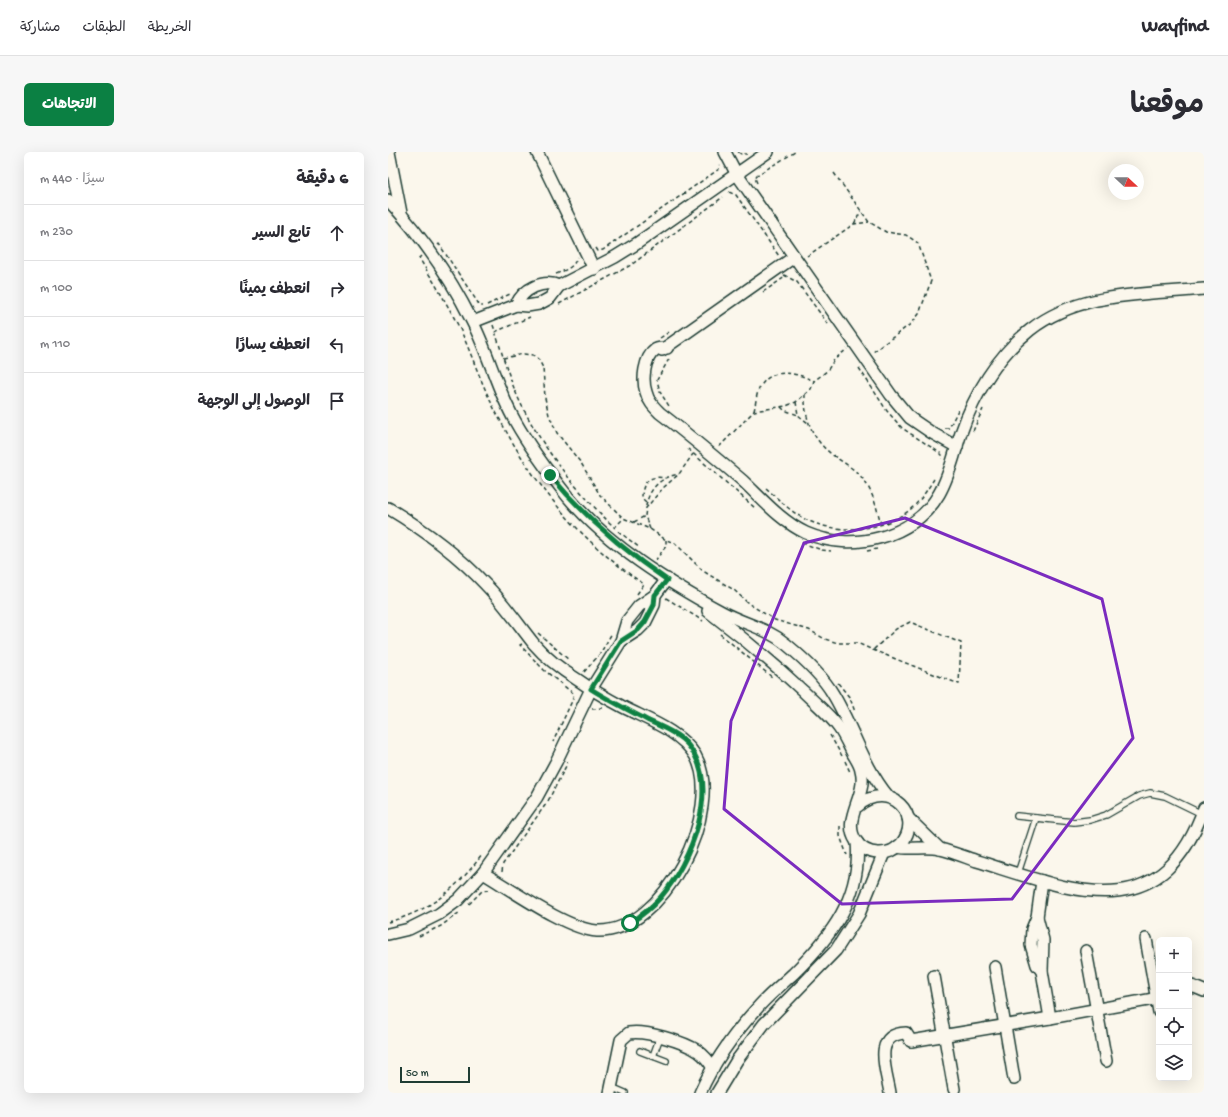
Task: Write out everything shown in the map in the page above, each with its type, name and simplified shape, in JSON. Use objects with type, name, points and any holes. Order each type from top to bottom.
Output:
[{"type":"street","points":[[389,152],[401,213]]},
{"type":"street","points":[[537,152],[594,269]]},
{"type":"street","points":[[473,322],[516,305],[527,306],[539,304],[550,298],[560,286],[594,269],[636,244],[768,152]]},
{"type":"street","points":[[726,153],[736,173],[794,257],[851,347],[910,418],[932,433],[957,447]]},
{"type":"street","points":[[388,200],[401,213],[453,285],[473,322],[515,421],[550,475],[570,499],[615,541],[667,580],[729,616],[765,630],[792,649],[829,688],[855,748],[862,774],[858,806],[851,823],[857,842],[857,875],[849,898],[838,919],[806,961],[761,1004],[745,1022],[713,1068],[700,1093]]},
{"type":"street","points":[[794,257],[668,353],[656,353],[650,367],[648,381],[651,393],[672,422],[722,462],[786,521],[805,532],[834,541],[855,542],[876,538],[902,529],[920,516],[939,494],[974,403],[992,372],[1010,348],[1038,324],[1063,310],[1099,299],[1204,289]]},
{"type":"street","points":[[516,305],[523,295],[538,286],[549,283],[560,286]]},
{"type":"street","points":[[388,508],[430,537],[473,572],[497,597],[550,660],[591,689],[676,736],[688,745],[702,772],[702,798],[696,832],[682,866],[667,889],[647,911],[621,928],[605,931],[581,928],[566,922],[483,873]]},
{"type":"street","points":[[388,934],[409,929],[439,914],[458,900],[483,873],[537,797],[556,762],[591,689],[621,641],[625,626],[632,613],[656,594],[667,580]]},
{"type":"street","points":[[678,587],[765,656],[835,723],[855,748],[888,796],[902,807],[908,818],[940,849]]},
{"type":"street","points":[[621,641],[638,630],[645,622],[654,605],[656,594]]},
{"type":"street","points":[[858,806],[868,798],[888,796]]},
{"type":"street","points":[[857,842],[866,850],[884,853],[897,847],[940,849],[1071,889],[1098,892],[1118,891],[1140,885],[1161,874],[1178,857],[1191,837],[1203,812]]},
{"type":"street","points":[[897,847],[908,831],[908,818]]},
{"type":"street","points":[[717,1093],[737,1060],[764,1024],[836,950],[859,914],[884,853]]},
{"type":"street","points":[[1042,881],[1037,918],[1043,940],[1042,971],[1050,1018]]},
{"type":"street","points":[[1146,939],[1156,988]]},
{"type":"street","points":[[1086,951],[1106,1061]]},
{"type":"street","points":[[995,966],[1014,1079]]},
{"type":"street","points":[[934,976],[954,1089]]},
{"type":"street","points":[[1192,984],[1204,985]]},
{"type":"street","points":[[1192,986],[1204,991]]},
{"type":"street","points":[[890,1093],[886,1068],[887,1056],[894,1042],[907,1036],[911,1041],[1156,998]]},
{"type":"street","points":[[611,1091],[623,1037],[632,1032],[686,1045],[699,1052],[713,1068]]},
{"type":"lane","points":[[1017,816],[1074,822],[1090,820],[1106,815],[1139,796],[1150,793],[1165,796],[1203,812]]},
{"type":"lane","points":[[1018,873],[1036,818]]},
{"type":"lane","points":[[653,1056],[660,1038]]},
{"type":"lane","points":[[640,1051],[666,1061]]},
{"type":"lane","points":[[611,1091],[625,1093]]},
{"type":"path","points":[[738,152],[741,154],[750,152]]},
{"type":"path","points":[[760,188],[756,182],[757,174],[795,152]]},
{"type":"path","points":[[550,276],[571,267],[576,263],[576,254],[584,250],[594,246],[598,251],[604,250],[719,169],[719,158],[726,153]]},
{"type":"path","points":[[834,173],[869,222],[886,232],[906,235],[915,241],[921,249],[931,281],[919,314],[912,323],[873,352],[870,347]]},
{"type":"path","points":[[556,305],[631,265],[729,192],[736,195],[779,255],[779,258],[774,260],[779,268]]},
{"type":"path","points":[[854,224],[861,211]]},
{"type":"path","points":[[811,262],[807,256],[854,224],[869,222]]},
{"type":"path","points":[[516,291],[486,306],[480,306],[440,244],[419,258],[445,298],[496,413],[518,453],[542,488],[581,532],[609,558],[644,584],[636,596]]},
{"type":"path","points":[[759,295],[785,277],[792,278],[797,282],[829,325]]},
{"type":"path","points":[[496,332],[536,314]]},
{"type":"path","points":[[490,316],[503,358],[522,405],[541,440],[574,486],[614,528],[644,551]]},
{"type":"path","points":[[657,340],[670,331]]},
{"type":"path","points":[[842,344],[851,347]]},
{"type":"path","points":[[754,411],[781,407],[796,402],[811,389],[814,381],[827,371],[834,360],[851,347]]},
{"type":"path","points":[[668,353],[657,380],[660,392],[674,410]]},
{"type":"path","points":[[503,358],[524,354],[533,355],[539,360],[543,368],[545,398],[549,415],[557,433],[580,463],[600,496],[623,518],[650,529],[666,540],[674,543],[703,571],[734,590],[749,604],[775,620],[809,630],[825,639],[838,643],[857,643],[873,650],[959,684],[961,643],[910,622],[896,629],[873,650]]},
{"type":"path","points":[[859,368],[887,411],[902,428],[942,455],[940,465]]},
{"type":"path","points":[[713,443],[719,448],[754,411],[761,385],[771,376],[791,372],[814,381]]},
{"type":"path","points":[[805,394],[804,407],[808,423],[822,445],[862,479],[870,490],[881,524]]},
{"type":"path","points":[[796,402],[798,415]]},
{"type":"path","points":[[971,436],[986,402]]},
{"type":"path","points":[[940,427],[949,428],[960,406]]},
{"type":"path","points":[[781,407],[784,410],[798,415],[808,423]]},
{"type":"path","points":[[687,449],[758,511]]},
{"type":"path","points":[[646,508],[663,488],[679,474],[693,454]]},
{"type":"path","points":[[650,529],[645,516],[647,498],[655,486],[665,478],[679,474]]},
{"type":"path","points":[[647,502],[642,498],[642,488],[646,480],[656,476],[665,478]]},
{"type":"path","points":[[765,487],[791,511],[812,522],[825,526],[850,529],[881,524],[905,514],[918,502],[936,476]]},
{"type":"path","points":[[633,522],[645,516]]},
{"type":"path","points":[[614,528],[623,518]]},
{"type":"path","points":[[801,543],[822,550],[836,551]]},
{"type":"path","points":[[864,551],[883,548]]},
{"type":"path","points":[[650,556],[661,563]]},
{"type":"path","points":[[656,594],[704,621]]},
{"type":"path","points":[[716,630],[777,682]]},
{"type":"path","points":[[580,670],[585,672],[588,670],[613,631]]},
{"type":"path","points":[[553,743],[574,694],[544,670],[520,645],[539,632],[570,662]]},
{"type":"path","points":[[836,680],[850,698],[855,712]]},
{"type":"path","points":[[830,734],[851,774]]},
{"type":"path","points":[[841,822],[840,836],[848,858]]},
{"type":"path","points":[[388,922],[427,907],[451,891],[484,853]]},
{"type":"highlighted area","points":[[905,518],[1102,599],[1133,738],[1012,899],[842,904],[724,809],[731,721],[804,543]]},
{"type":"route","points":[[550,475],[570,499],[592,521],[615,541],[667,580],[655,595],[654,605],[645,622],[638,630],[621,641],[591,689],[683,740],[695,756],[702,772],[702,798],[699,820],[688,854],[682,866],[661,897],[647,911],[630,923]]}]
